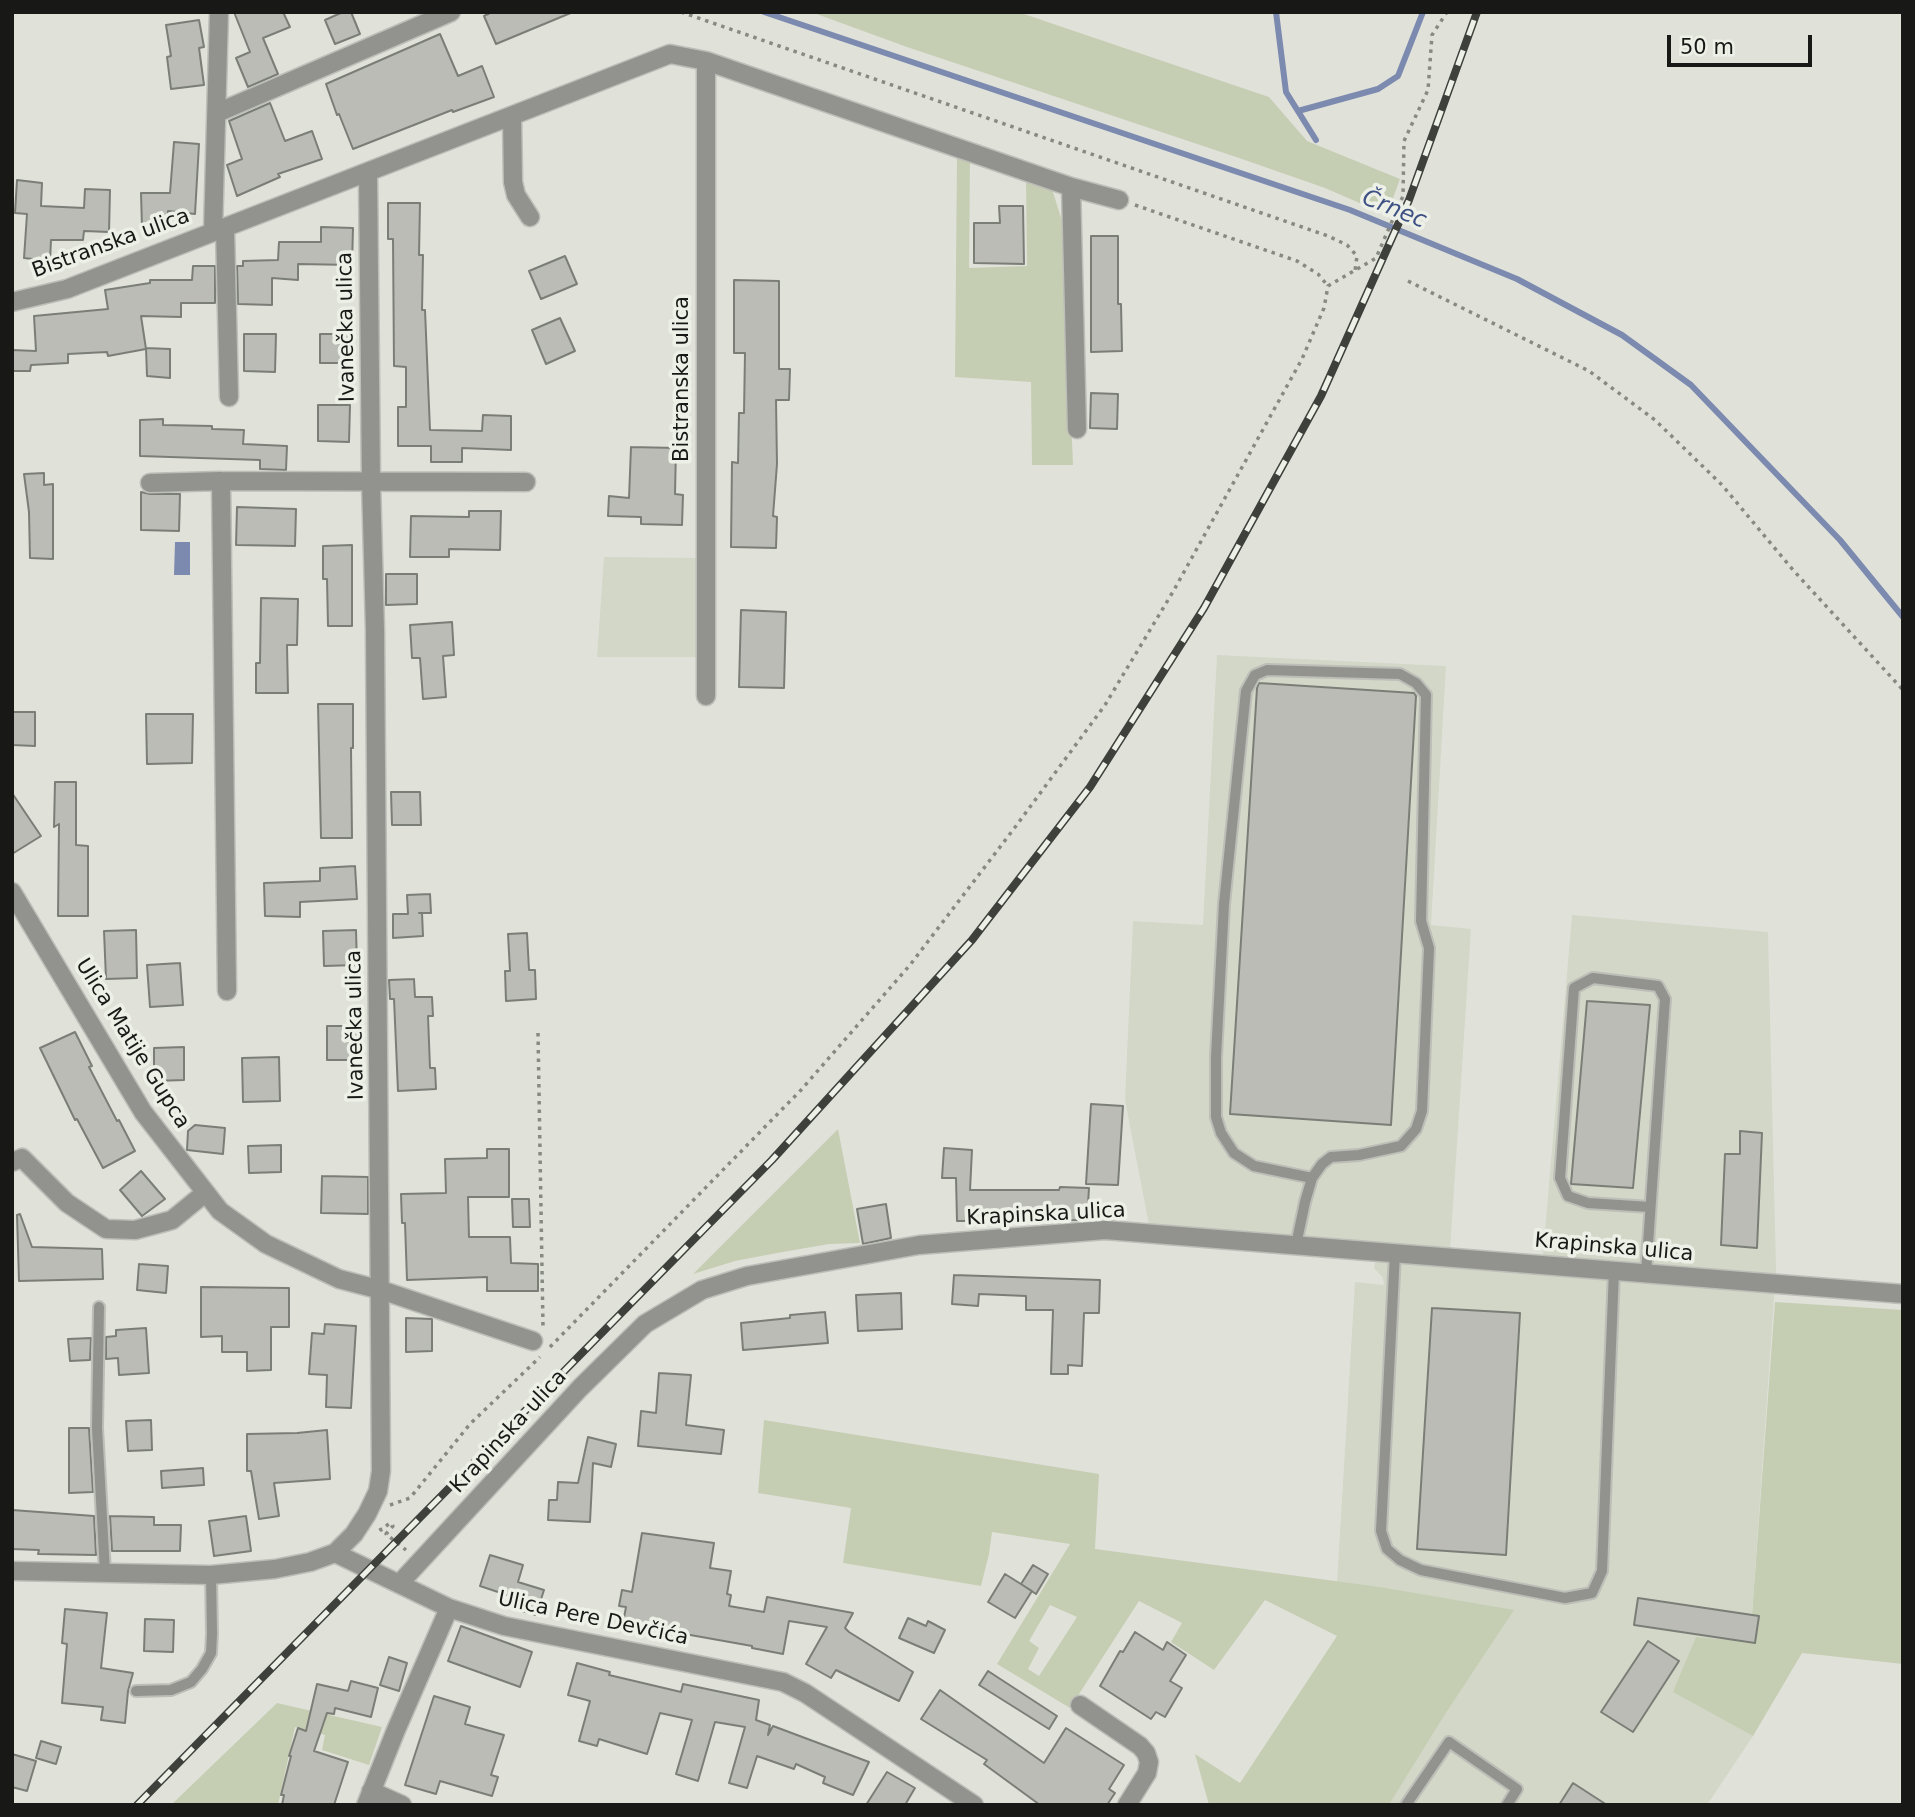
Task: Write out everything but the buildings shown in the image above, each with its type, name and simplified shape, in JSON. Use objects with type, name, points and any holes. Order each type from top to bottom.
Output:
[{"type":"street","points":[[219,12],[219,230],[229,397]]},
{"type":"street","points":[[217,113],[451,12]]},
{"type":"street","name":"Bistranska ulica","points":[[12,302],[67,289],[512,116],[625,69],[670,54],[706,61],[1071,187],[1119,200]]},
{"type":"street","name":"Bistranska ulica","points":[[706,61],[706,696]]},
{"type":"street","points":[[512,116],[513,181],[516,195],[530,217]]},
{"type":"street","name":"Ivanečka ulica","points":[[335,1553],[371,1519],[381,1471],[375,630],[368,172]]},
{"type":"street","points":[[1071,187],[1077,429]]},
{"type":"street","points":[[221,481],[227,991]]},
{"type":"street","points":[[150,483],[526,482]]},
{"type":"street","name":"Ulica Matije Gupca","points":[[12,892],[143,1112],[220,1211],[266,1244],[339,1279],[538,1337]]},
{"type":"street","points":[[15,1155],[67,1203],[106,1229],[135,1230],[172,1220],[205,1194]]},
{"type":"street","name":"Krapinska ulica","points":[[399,1584],[580,1388],[645,1324],[702,1290],[747,1276],[919,1245],[1105,1230],[1903,1294]]},
{"type":"street","points":[[12,1571],[211,1575],[275,1569],[310,1562],[335,1553]]},
{"type":"street","name":"Ulica Pere Devčića","points":[[335,1553],[449,1608],[540,1634],[783,1682],[805,1693],[974,1805]]},
{"type":"street","points":[[402,1805],[369,1798],[449,1608]]},
{"type":"street","points":[[1080,1705],[1140,1746],[1146,1753],[1149,1762],[1147,1773],[1127,1805]]},
{"type":"lane","points":[[1296,1245],[1312,1178],[1322,1164],[1331,1157],[1359,1155],[1401,1146],[1416,1129],[1422,1111],[1429,948],[1420,921],[1426,695],[1416,683],[1399,674],[1267,670],[1255,676],[1246,691],[1224,904],[1216,1057],[1216,1117],[1221,1133],[1234,1153],[1254,1166],[1312,1178]]},
{"type":"lane","points":[[1646,1273],[1665,999],[1658,986],[1593,978],[1574,988],[1560,1178],[1568,1196],[1588,1203],[1650,1207]]},
{"type":"lane","points":[[1395,1253],[1381,1531],[1387,1549],[1400,1560],[1421,1570],[1565,1598],[1592,1593],[1602,1571],[1614,1270]]},
{"type":"lane","points":[[99,1307],[97,1427],[105,1572]]},
{"type":"lane","points":[[136,1691],[171,1690],[191,1682],[202,1669],[211,1653],[212,1643],[211,1575]]},
{"type":"lane","points":[[1406,1805],[1449,1742],[1517,1789],[1507,1805]]},
{"type":"path","points":[[681,12],[1328,236],[1347,245],[1357,256],[1355,271]]},
{"type":"path","points":[[1328,286],[1376,258],[1403,196],[1404,141],[1428,90],[1432,35],[1447,12]]},
{"type":"path","points":[[1119,200],[1297,261],[1318,274],[1328,286]]},
{"type":"path","points":[[1408,281],[1589,371],[1655,420],[1722,485],[1793,570],[1903,690]]},
{"type":"path","points":[[413,1547],[408,1551],[386,1534],[393,1526],[390,1523],[381,1530],[371,1519],[410,1497],[470,1424],[548,1349],[801,1090],[910,965],[1105,705],[1174,590],[1302,359],[1324,308],[1328,286]]},
{"type":"path","points":[[538,1033],[538,1337]]},
{"type":"shaded area","points":[[604,557],[698,558],[699,657],[597,657]]},
{"type":"shaded area","points":[[1217,655],[1446,666],[1431,925],[1471,929],[1450,1251],[1543,1255],[1572,915],[1768,932],[1776,1270],[1750,1642],[1673,1691],[1753,1736],[1707,1805],[1389,1805],[1513,1611],[1380,1587],[1337,1583],[1355,1282],[1384,1285],[1383,1278],[1374,1268],[1378,1243],[1149,1225],[1125,1100],[1133,921],[1203,925]]},
{"type":"green space","points":[[811,12],[1018,12],[1269,97],[1307,141],[1400,179],[1389,209],[1373,202],[1371,208],[1325,188]]},
{"type":"green space","points":[[957,156],[970,160],[969,268],[1027,266],[1026,180],[1052,189],[1063,224],[1073,465],[1032,465],[1031,382],[955,377]]},
{"type":"green space","points":[[838,1129],[860,1243],[829,1244],[777,1253],[735,1261],[693,1274]]},
{"type":"green space","points":[[1775,1302],[1903,1310],[1903,1664],[1802,1653],[1753,1736],[1673,1692],[1696,1637],[1750,1642]]},
{"type":"green space","points":[[764,1420],[1099,1474],[1095,1549],[1380,1587],[1514,1610],[1389,1805],[1209,1805],[1195,1754],[1240,1783],[1337,1636],[1265,1600],[1214,1670],[1171,1642],[1182,1623],[1139,1601],[1070,1708],[997,1664],[1070,1544],[992,1532],[981,1586],[843,1563],[851,1508],[758,1493]],"holes":[[[1050,1605],[1077,1617],[1039,1676],[1028,1669],[1039,1648],[1029,1641]]]},
{"type":"green space","points":[[277,1703],[382,1727],[369,1765],[322,1750],[325,1735],[295,1727],[278,1805],[171,1805]]},
{"type":"water","points":[[175,542],[190,542],[190,575],[174,575]]},
{"type":"waterway","name":"Črnec","points":[[764,12],[1350,210],[1517,279],[1622,335],[1691,385],[1840,540],[1903,617]]},
{"type":"waterway","points":[[1276,12],[1286,92],[1316,140]]},
{"type":"waterway","points":[[1298,111],[1378,89],[1398,76],[1423,12]]},
{"type":"railway","points":[[137,1805],[772,1160],[972,940],[1090,787],[1204,608],[1321,396],[1409,200],[1477,12]]}]
